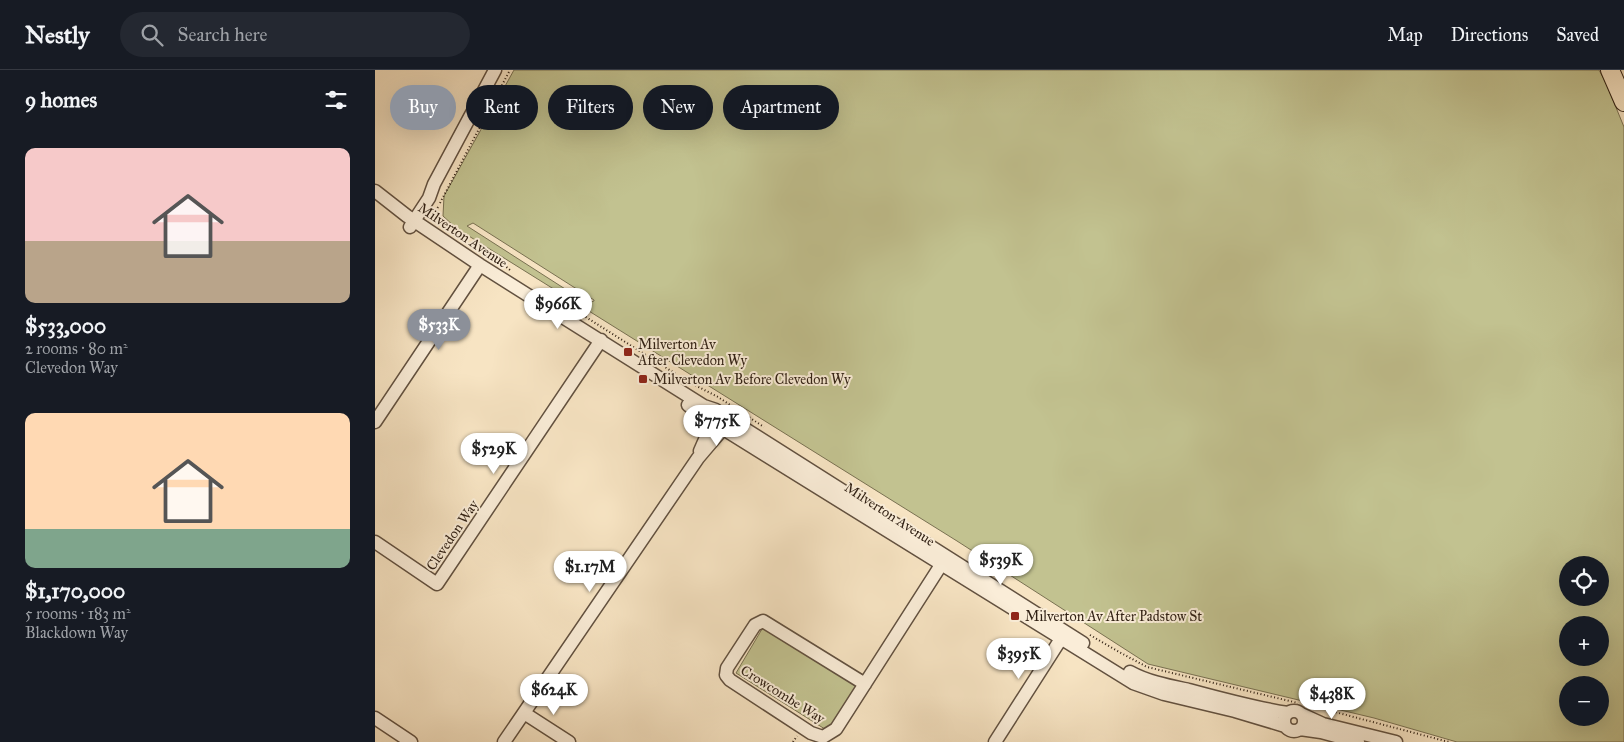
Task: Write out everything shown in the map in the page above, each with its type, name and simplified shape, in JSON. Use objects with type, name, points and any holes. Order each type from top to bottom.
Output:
[{"type":"highway","points":[[1610,70],[1624,102]]},
{"type":"street","points":[[409,222],[429,198],[434,184],[495,70]]},
{"type":"street","name":"Milverton Avenue","points":[[375,191],[409,222]]},
{"type":"street","name":"Milverton Avenue","points":[[375,203],[409,222],[477,268],[599,344],[704,406],[719,423],[944,561],[1063,636],[1126,679],[1143,687],[1235,711],[1292,731],[1321,732],[1358,742]]},
{"type":"street","points":[[375,422],[477,268]]},
{"type":"street","name":"Clevedon Way","points":[[375,542],[437,584],[599,344]]},
{"type":"street","points":[[504,742],[698,458],[719,423]]},
{"type":"street","name":"Crowcombe Way","points":[[865,684],[763,621],[755,625],[727,668],[726,675],[730,680],[811,733],[823,737],[836,729],[865,684],[944,561]]},
{"type":"street","points":[[995,742],[1063,636]]},
{"type":"street","name":"Milverton Avenue","points":[[1063,636],[1136,676],[1265,709],[1288,713],[1304,708]]},
{"type":"street","points":[[1286,742],[1292,731],[1303,724],[1304,708]]},
{"type":"street","points":[[1304,708],[1323,724],[1395,742]]},
{"type":"street","points":[[524,713],[569,742]]},
{"type":"street","points":[[1288,713],[1284,719],[1292,731]]},
{"type":"street","points":[[375,718],[411,742]]},
{"type":"path","points":[[442,226],[436,219],[436,210],[510,70]]},
{"type":"path","points":[[479,250],[487,256],[495,257],[512,271]]},
{"type":"path","points":[[556,299],[679,376]]},
{"type":"path","points":[[686,381],[723,400],[767,429]]},
{"type":"path","points":[[1088,633],[1147,666],[1304,708],[1449,742]]},
{"type":"green space","points":[[514,70],[1599,70],[1624,127],[1624,742],[1457,742],[1374,718],[1148,664],[957,541],[456,228],[443,216],[444,196],[481,130],[538,130],[538,85],[506,85]],"holes":[[[473,223],[594,300],[594,301],[587,303],[467,226]]]},
{"type":"green space","points":[[765,624],[859,681],[828,731],[736,673]]},
{"type":"place","name":"Milverton Av After Clevedon Wy","points":[[628,352]]},
{"type":"place","name":"Milverton Av Before Clevedon Wy","points":[[643,379]]},
{"type":"place","name":"Milverton Av After Padstow St","points":[[1015,616]]}]
